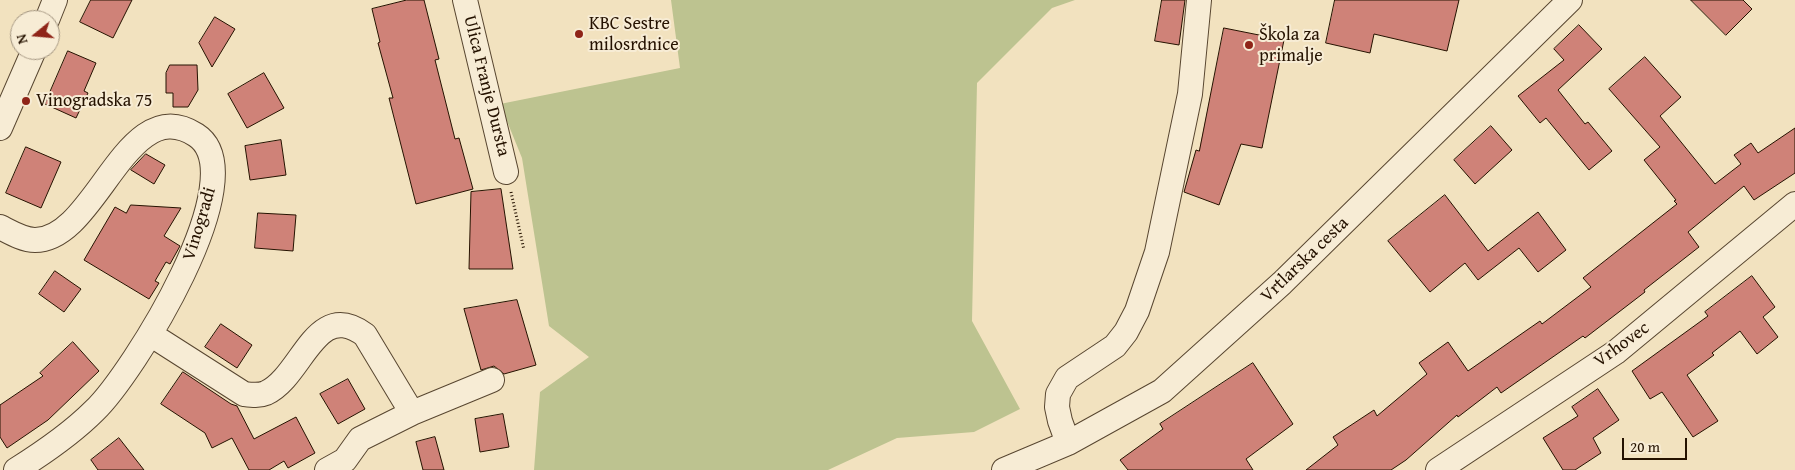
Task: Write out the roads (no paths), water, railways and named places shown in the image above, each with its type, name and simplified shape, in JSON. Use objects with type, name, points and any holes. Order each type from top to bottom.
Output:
[{"type":"street","name":"Ulica Franje Dursta","points":[[465,0],[506,172]]},
{"type":"street","points":[[1068,443],[1060,422],[1057,407],[1058,394],[1067,378],[1115,346],[1126,332],[1137,311],[1157,252],[1190,94],[1199,0]]},
{"type":"street","name":"Vrtlarska cesta","points":[[1004,470],[1068,443],[1162,391],[1282,282],[1570,0]]},
{"type":"street","points":[[0,128],[30,60]]},
{"type":"street","name":"Vinogradi","points":[[0,227],[16,235],[34,240],[51,237],[67,227],[136,144],[152,131],[163,126],[177,126],[198,136],[208,148],[214,166],[213,185],[185,274],[128,369],[95,411],[40,455],[16,470]]},
{"type":"street","name":"Vrhovec","points":[[1438,470],[1616,352],[1795,204]]},
{"type":"street","points":[[150,334],[244,394],[257,395],[267,392],[281,382],[319,334],[331,326],[354,327],[365,335],[412,412]]},
{"type":"street","points":[[327,470],[345,460],[360,440],[412,412],[492,380]]},
{"type":"place","name":"KBC Sestre milosrdnice","points":[[579,34]]},
{"type":"place","name":"Škola za primalje","points":[[1249,45]]},
{"type":"place","name":"Vinogradska 75","points":[[26,101]]}]
